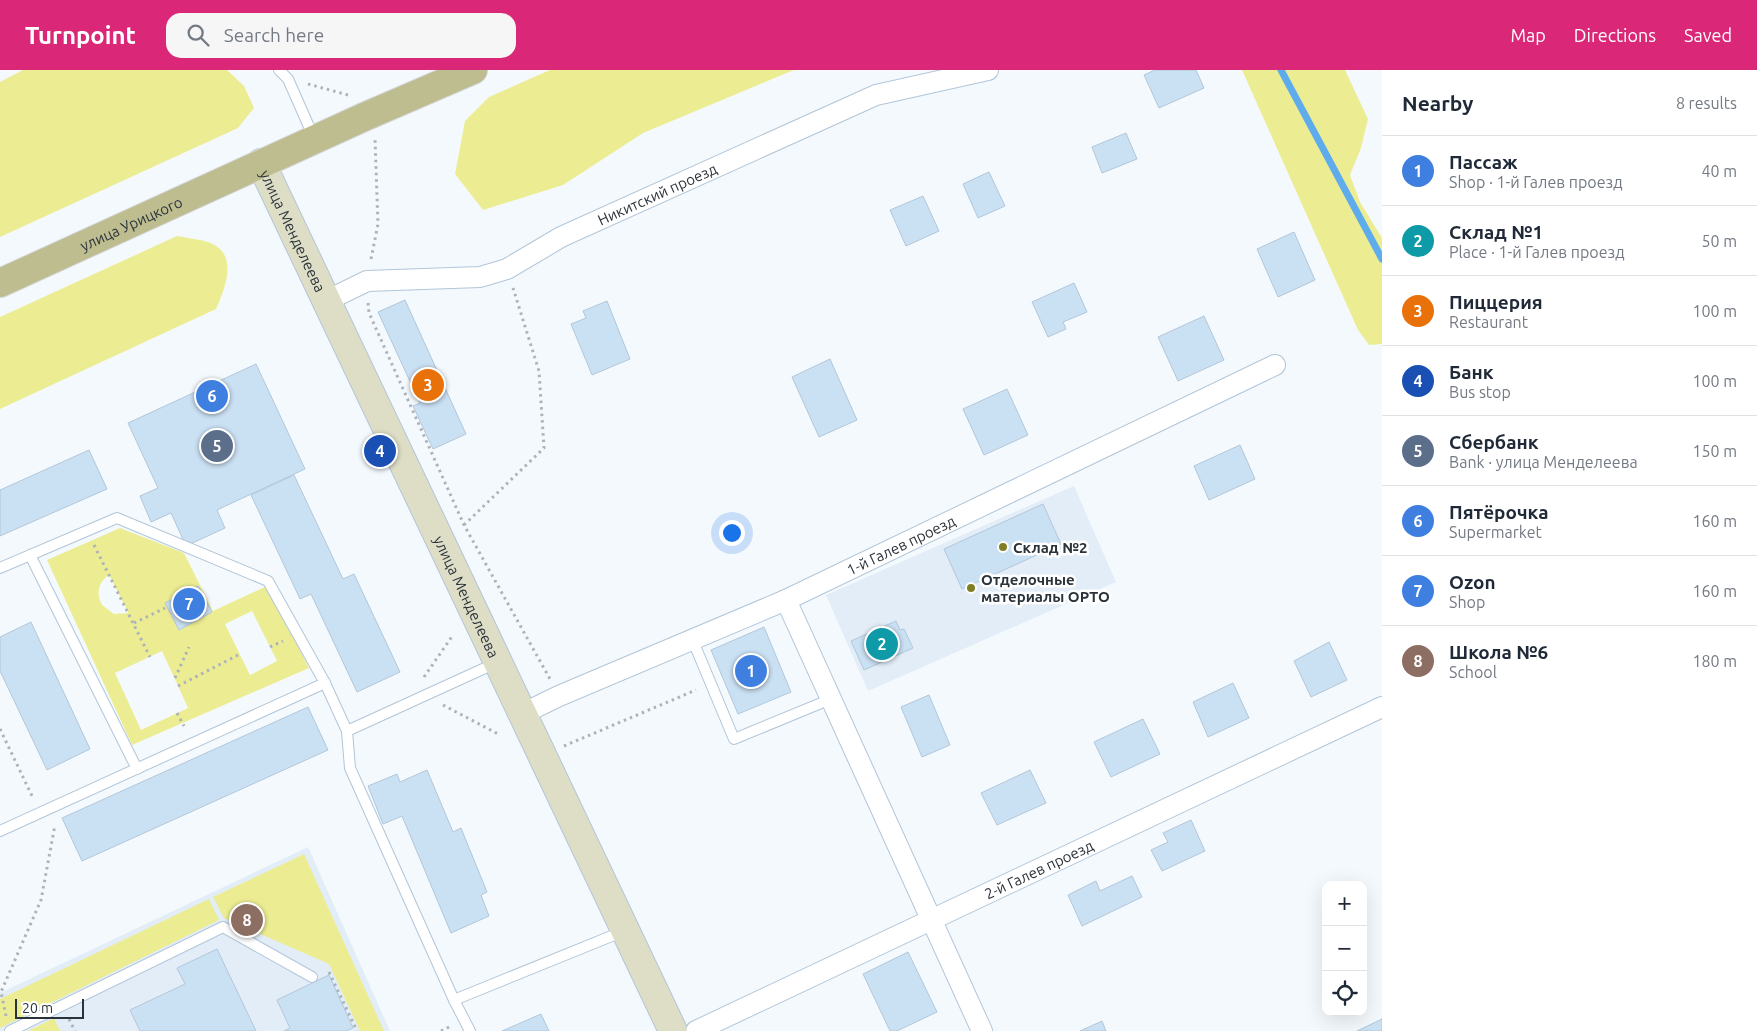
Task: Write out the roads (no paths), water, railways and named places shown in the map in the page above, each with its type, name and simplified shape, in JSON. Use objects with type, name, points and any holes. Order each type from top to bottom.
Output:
[{"type":"main road","name":"улица Урицкого","points":[[0,283],[261,163],[473,70]]},
{"type":"main road","name":"улица Менделеева","points":[[261,163],[673,1031]]},
{"type":"street","name":"Никитский проезд","points":[[326,301],[367,281],[480,277],[507,269],[561,237],[876,95],[988,70]]},
{"type":"street","name":"1-й Галев проезд","points":[[522,714],[559,696],[693,641],[786,600],[1275,365]]},
{"type":"street","points":[[786,600],[982,1031]]},
{"type":"street","name":"2-й Галев проезд","points":[[696,1031],[1382,707]]},
{"type":"lane","points":[[279,70],[288,79],[315,139]]},
{"type":"lane","points":[[0,568],[117,518],[268,582],[325,683],[347,731],[350,768],[454,1000],[470,1031]]},
{"type":"lane","points":[[30,555],[137,769]]},
{"type":"lane","points":[[693,641],[734,739],[831,699]]},
{"type":"lane","points":[[347,731],[497,662]]},
{"type":"lane","points":[[0,832],[325,683]]},
{"type":"lane","points":[[10,1031],[223,927],[312,976]]},
{"type":"lane","points":[[454,1000],[626,930]]},
{"type":"waterway","points":[[1281,70],[1382,259]]},
{"type":"place","name":"Пиццерия","points":[[428,385]]},
{"type":"place","name":"Пятёрочка","points":[[212,396]]},
{"type":"place","name":"Сбербанк","points":[[217,446]]},
{"type":"place","name":"Банк","points":[[380,451]]},
{"type":"place","name":"Склад №2","points":[[1003,547]]},
{"type":"place","name":"Отделочные материалы ОРТО","points":[[971,588]]},
{"type":"place","name":"Ozon","points":[[189,604]]},
{"type":"place","name":"Склад №1","points":[[882,644]]},
{"type":"place","name":"Пассаж","points":[[751,671]]},
{"type":"place","name":"Школа №6","points":[[247,920]]}]
